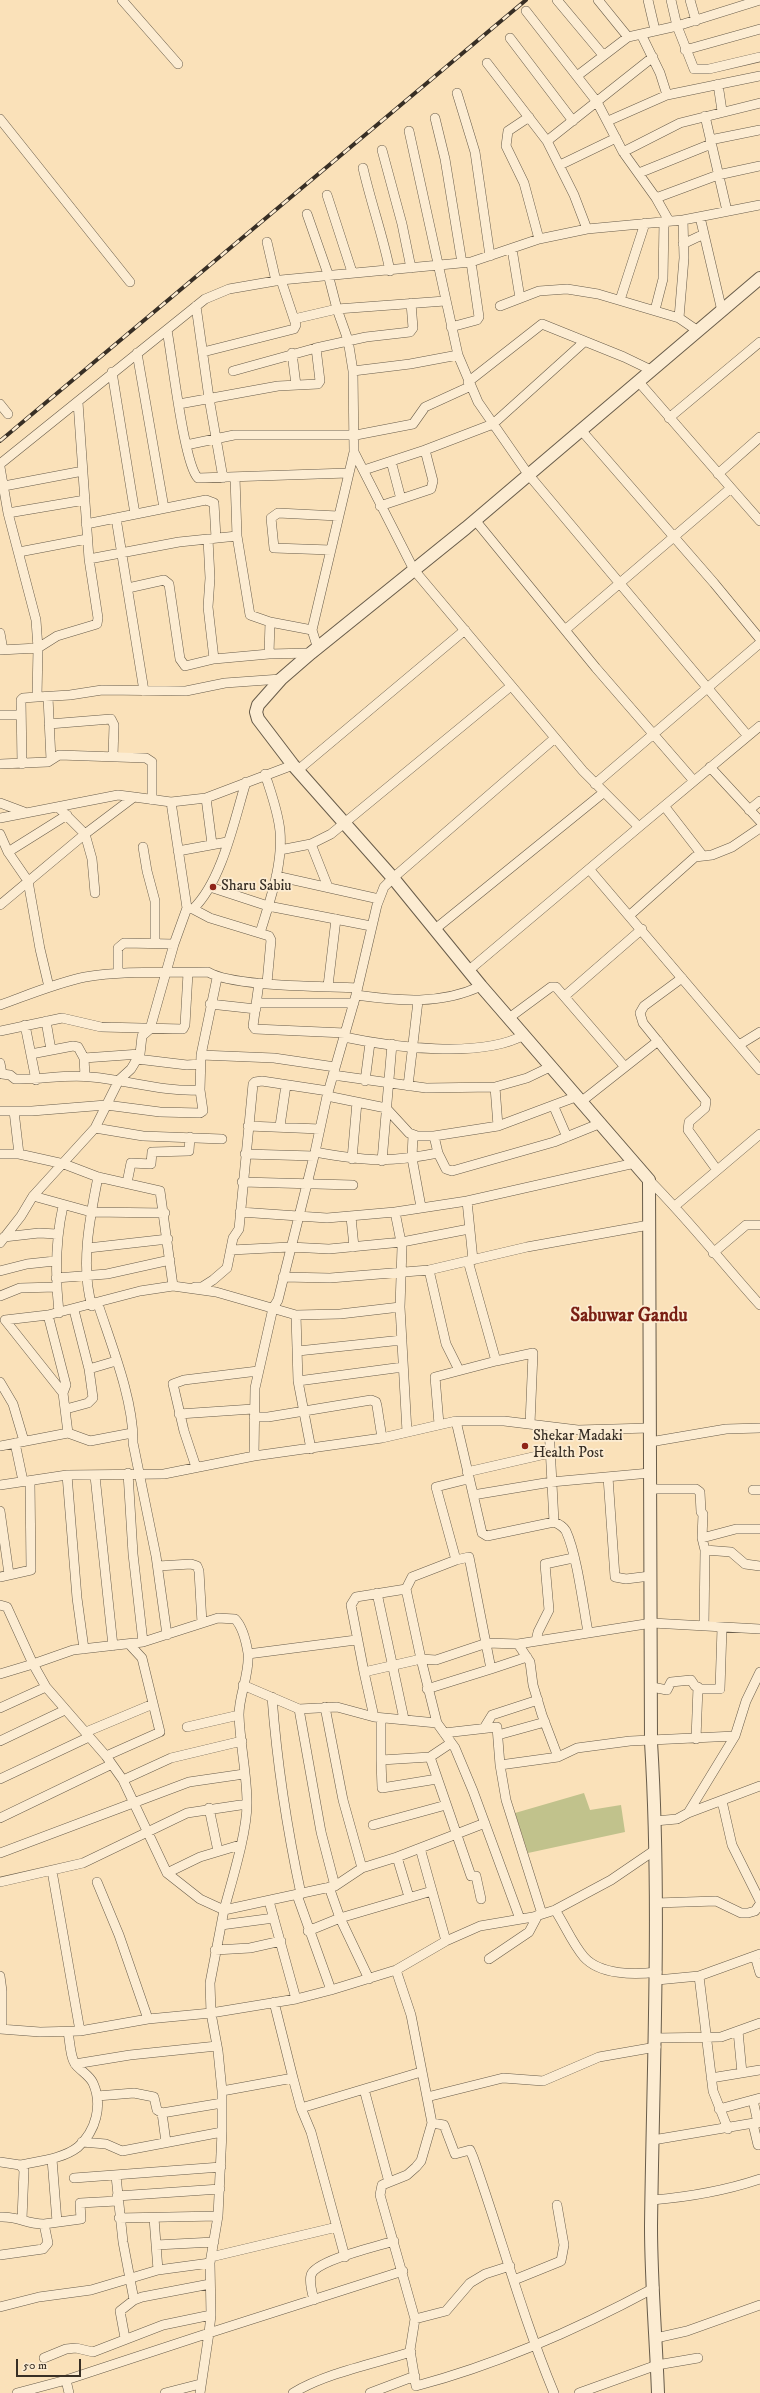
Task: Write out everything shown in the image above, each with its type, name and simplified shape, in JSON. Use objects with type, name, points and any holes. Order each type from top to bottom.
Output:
[{"type":"street","points":[[122,0],[178,64]]},
{"type":"street","points":[[557,0],[604,55]]},
{"type":"street","points":[[598,0],[628,37]]},
{"type":"street","points":[[648,0],[655,30]]},
{"type":"street","points":[[671,0],[677,26],[691,67],[699,70],[760,57]]},
{"type":"street","points":[[690,0],[696,21]]},
{"type":"street","points":[[577,76],[628,37],[696,21],[760,0]]},
{"type":"street","points":[[526,11],[597,102],[623,152],[656,198],[667,221],[662,279],[655,310]]},
{"type":"street","points":[[685,50],[760,29]]},
{"type":"street","points":[[641,34],[653,57],[667,95]]},
{"type":"street","points":[[510,38],[573,121]]},
{"type":"street","points":[[547,141],[653,57]]},
{"type":"street","points":[[487,62],[547,141],[560,165],[587,229]]},
{"type":"street","points":[[608,121],[667,95],[760,76]]},
{"type":"street","points":[[718,84],[722,111]]},
{"type":"street","points":[[457,93],[475,152],[490,256]]},
{"type":"street","points":[[623,152],[680,123],[722,111],[760,103]]},
{"type":"street","points":[[705,116],[727,211]]},
{"type":"street","points":[[529,117],[508,131],[506,146],[524,183],[539,239]]},
{"type":"street","points":[[435,118],[479,317],[478,320],[451,327]]},
{"type":"street","points":[[0,119],[130,282]]},
{"type":"street","points":[[639,173],[711,142],[760,130]]},
{"type":"street","points":[[409,131],[451,327],[458,355],[469,384],[493,424],[528,474],[747,735]]},
{"type":"street","points":[[560,165],[616,138]]},
{"type":"street","points":[[382,150],[402,224],[411,268]]},
{"type":"street","points":[[656,198],[718,175],[760,166]]},
{"type":"street","points":[[362,168],[382,233],[390,271]]},
{"type":"street","points":[[327,195],[352,272]]},
{"type":"street","points":[[37,697],[38,648],[33,604],[8,513],[0,465],[44,427],[78,402],[112,372],[168,330],[205,299],[229,289],[278,280],[352,272],[390,271],[466,262],[490,256],[539,239],[587,229],[645,222],[683,220],[760,205]]},
{"type":"street","points":[[307,214],[328,274],[337,309],[348,340],[354,371],[356,435],[354,452],[312,630],[314,651]]},
{"type":"street","points":[[700,216],[722,311]]},
{"type":"street","points":[[679,318],[683,220]]},
{"type":"street","points":[[620,300],[645,222]]},
{"type":"street","points":[[683,244],[704,234]]},
{"type":"street","points":[[203,352],[294,329],[296,325],[278,280],[267,242]]},
{"type":"street","points":[[512,249],[520,298]]},
{"type":"street","points":[[760,279],[475,520],[281,679],[258,705],[256,712],[258,719],[295,767],[393,878],[468,971],[552,1066],[649,1180],[675,1206],[713,1253],[760,1305]]},
{"type":"street","points":[[500,306],[539,291],[567,289],[620,300],[655,310],[679,318],[698,331]]},
{"type":"street","points":[[294,319],[337,309],[445,301]]},
{"type":"street","points":[[233,372],[292,353],[348,340],[386,333],[410,332],[413,328],[411,303]]},
{"type":"street","points":[[196,306],[209,398],[223,478]]},
{"type":"street","points":[[186,445],[234,435],[356,435],[413,424],[425,407],[469,384],[542,324],[561,330],[584,342],[624,356],[651,370]]},
{"type":"street","points":[[168,330],[178,404],[186,445],[194,474],[198,478],[348,473]]},
{"type":"street","points":[[364,470],[425,450],[493,424],[584,342]]},
{"type":"street","points":[[669,418],[760,342]]},
{"type":"street","points":[[178,404],[278,386],[313,385],[320,381],[316,348]]},
{"type":"street","points":[[137,353],[164,508]]},
{"type":"street","points":[[292,353],[296,385]]},
{"type":"street","points":[[354,371],[410,364],[458,355]]},
{"type":"street","points":[[112,372],[135,514]]},
{"type":"street","points":[[638,381],[760,521]]},
{"type":"street","points":[[0,633],[2,650],[38,648],[57,636],[96,624],[98,618],[87,539],[78,402]]},
{"type":"street","points":[[0,404],[8,414]]},
{"type":"street","points":[[580,430],[714,583],[760,639]]},
{"type":"street","points":[[718,474],[760,437]]},
{"type":"street","points":[[380,506],[432,489],[434,486],[425,450]]},
{"type":"street","points":[[354,452],[364,470],[380,506],[414,570],[595,784],[639,827]]},
{"type":"street","points":[[391,461],[401,499]]},
{"type":"street","points":[[4,486],[83,471]]},
{"type":"street","points":[[235,477],[236,536],[250,615],[270,622],[312,630]]},
{"type":"street","points":[[565,630],[731,488]]},
{"type":"street","points":[[8,513],[85,500]]},
{"type":"street","points":[[86,524],[211,500],[214,503],[208,607],[214,659]]},
{"type":"street","points":[[331,550],[274,548],[271,518],[278,513],[338,516]]},
{"type":"street","points":[[116,518],[144,691]]},
{"type":"street","points":[[475,520],[565,630],[694,780]]},
{"type":"street","points":[[89,559],[179,542],[236,536]]},
{"type":"street","points":[[19,552],[87,539]]},
{"type":"street","points":[[128,588],[166,581],[169,584],[182,663],[192,666],[214,659],[314,651]]},
{"type":"street","points":[[268,654],[270,622]]},
{"type":"street","points":[[0,818],[24,812],[60,808],[118,795],[171,802],[206,798],[265,774],[295,767],[465,630]]},
{"type":"street","points":[[595,784],[760,643]]},
{"type":"street","points":[[22,764],[22,699],[102,690],[196,690],[224,683],[281,679]]},
{"type":"street","points":[[280,850],[311,844],[331,834],[511,686]]},
{"type":"street","points":[[48,697],[51,760]]},
{"type":"street","points":[[0,715],[21,714]]},
{"type":"street","points":[[49,724],[111,719],[114,725],[113,756]]},
{"type":"street","points":[[468,971],[639,827],[665,807],[747,735],[760,726]]},
{"type":"street","points":[[254,1456],[253,1413],[258,1371],[273,1308],[278,1300],[290,1247],[308,1183],[327,1094],[356,995],[371,926],[384,887],[556,738]]},
{"type":"street","points":[[0,764],[22,764],[51,760],[59,755],[113,756],[150,759],[152,762],[152,800]]},
{"type":"street","points":[[710,767],[760,822]]},
{"type":"street","points":[[260,933],[276,876],[280,850],[280,830],[275,804],[265,774]]},
{"type":"street","points":[[2,1240],[21,1216],[33,1196],[64,1164],[95,1128],[119,1080],[131,1069],[139,1056],[142,1036],[150,1029],[174,944],[190,909],[201,901],[210,887],[228,842],[246,782]]},
{"type":"street","points":[[434,930],[603,793]]},
{"type":"street","points":[[0,905],[85,834],[134,797]]},
{"type":"street","points":[[206,798],[212,844]]},
{"type":"street","points":[[749,810],[760,800]]},
{"type":"street","points":[[171,802],[178,850],[190,909]]},
{"type":"street","points":[[0,803],[24,812]]},
{"type":"street","points":[[665,807],[703,856]]},
{"type":"street","points":[[60,808],[85,834],[92,859],[95,893]]},
{"type":"street","points":[[8,852],[67,815]]},
{"type":"street","points":[[630,915],[695,857],[712,855],[732,847],[760,828]]},
{"type":"street","points":[[0,834],[8,852],[28,881],[40,949],[49,987]]},
{"type":"street","points":[[178,850],[228,842]]},
{"type":"street","points":[[311,844],[328,888]]},
{"type":"street","points":[[143,847],[146,871],[155,901],[155,943]]},
{"type":"street","points":[[589,869],[642,929],[760,1070]]},
{"type":"street","points":[[276,876],[379,899]]},
{"type":"street","points":[[210,887],[268,906],[371,926]]},
{"type":"street","points":[[190,909],[210,918],[269,936],[271,940],[263,983],[256,1006],[253,1026],[255,1029],[344,1035],[370,1043],[481,1049],[507,1043],[524,1035]]},
{"type":"street","points":[[328,986],[336,918]]},
{"type":"street","points":[[566,996],[642,929]]},
{"type":"street","points":[[118,973],[120,945],[124,943],[174,944]]},
{"type":"street","points":[[0,1005],[49,987],[85,978],[118,973],[208,972],[217,978],[263,983],[328,986],[356,995]]},
{"type":"street","points":[[0,1031],[46,1021],[71,1019],[100,1026],[150,1029],[183,1028],[185,1025],[188,973]]},
{"type":"street","points":[[0,1111],[106,1105],[160,1112],[200,1113],[203,1111],[200,1090],[201,1059],[210,1004],[217,978]]},
{"type":"street","points":[[682,978],[644,1006],[640,1013],[643,1023],[706,1101],[705,1108],[689,1122],[688,1130],[717,1170]]},
{"type":"street","points":[[210,1004],[256,1006],[356,995],[418,1001],[465,994],[481,986]]},
{"type":"street","points":[[509,1018],[551,986],[556,986],[625,1067]]},
{"type":"street","points":[[408,1086],[418,1001]]},
{"type":"street","points":[[46,1021],[51,1050]]},
{"type":"street","points":[[25,1025],[36,1080]]},
{"type":"street","points":[[739,1046],[760,1032]]},
{"type":"street","points":[[190,1288],[202,1287],[222,1274],[227,1268],[233,1238],[239,1229],[248,1126],[255,1082],[286,1085],[386,1108],[413,1135],[434,1136],[498,1126],[580,1099],[658,1041]]},
{"type":"street","points":[[365,1081],[370,1043]]},
{"type":"street","points":[[382,1161],[392,1044]]},
{"type":"street","points":[[31,1054],[73,1046],[81,1051],[84,1058],[85,1076]]},
{"type":"street","points":[[84,1058],[139,1056],[187,1065],[201,1059],[268,1058],[334,1071],[365,1081],[426,1088],[495,1087],[527,1078],[552,1066]]},
{"type":"street","points":[[0,1063],[2,1074],[10,1075],[15,1079],[36,1080],[85,1076],[119,1080],[163,1089],[200,1090]]},
{"type":"street","points":[[280,1126],[286,1085]]},
{"type":"street","points":[[495,1087],[498,1126]]},
{"type":"street","points":[[352,1159],[357,1102]]},
{"type":"street","points":[[554,1107],[566,1137]]},
{"type":"street","points":[[14,1111],[19,1154]]},
{"type":"street","points":[[434,1136],[438,1153],[446,1169],[452,1171],[566,1137],[601,1123]]},
{"type":"street","points":[[248,1126],[280,1126],[320,1129]]},
{"type":"street","points":[[95,1128],[142,1136],[222,1139]]},
{"type":"street","points":[[675,1206],[760,1134]]},
{"type":"street","points":[[413,1135],[412,1158],[421,1207]]},
{"type":"street","points":[[127,1183],[131,1163],[151,1164],[152,1152],[189,1151],[190,1138]]},
{"type":"street","points":[[246,1154],[315,1154],[382,1161],[412,1158],[438,1153]]},
{"type":"street","points":[[0,1154],[19,1154],[64,1164],[98,1177],[160,1190],[165,1213],[173,1286]]},
{"type":"street","points":[[240,1212],[327,1218],[395,1212],[467,1201],[635,1163]]},
{"type":"street","points":[[98,1177],[91,1212],[87,1275],[95,1305],[116,1361],[126,1398],[158,1566],[167,1634]]},
{"type":"street","points":[[649,1180],[650,1576],[652,1623],[651,1742],[655,1821],[657,1976],[652,2200],[658,2393]]},
{"type":"street","points":[[242,1182],[353,1184]]},
{"type":"street","points":[[33,1196],[63,1206],[91,1212],[165,1213]]},
{"type":"street","points":[[467,1201],[470,1260],[496,1361]]},
{"type":"street","points":[[59,1313],[55,1261],[57,1234],[63,1206]]},
{"type":"street","points":[[395,1212],[402,1242],[400,1307],[407,1432]]},
{"type":"street","points":[[351,1217],[354,1247]]},
{"type":"street","points":[[713,1253],[746,1226],[760,1225]]},
{"type":"street","points":[[283,1277],[330,1278],[429,1270],[527,1247],[649,1226]]},
{"type":"street","points":[[231,1250],[290,1247],[329,1249],[354,1247],[402,1242],[469,1228]]},
{"type":"street","points":[[2,1240],[39,1233],[57,1234]]},
{"type":"street","points":[[88,1248],[168,1239]]},
{"type":"street","points":[[0,1296],[20,1288],[56,1283],[87,1275],[107,1274],[170,1260]]},
{"type":"street","points":[[0,1271],[27,1264],[55,1261]]},
{"type":"street","points":[[429,1270],[446,1344],[459,1370]]},
{"type":"street","points":[[2,1320],[48,1316],[95,1305],[140,1291],[173,1286],[190,1288],[296,1315],[340,1314],[400,1307]]},
{"type":"street","points":[[66,1409],[88,1403],[93,1398],[89,1369],[74,1310]]},
{"type":"street","points":[[296,1315],[298,1382],[302,1411],[311,1449]]},
{"type":"street","points":[[48,1316],[66,1385],[63,1393]]},
{"type":"street","points":[[2,1320],[63,1393],[68,1433]]},
{"type":"street","points":[[298,1351],[402,1340]]},
{"type":"street","points":[[439,1424],[435,1377],[533,1353],[530,1424]]},
{"type":"street","points":[[89,1369],[116,1361]]},
{"type":"street","points":[[298,1382],[403,1366]]},
{"type":"street","points":[[196,1468],[179,1414],[173,1386],[175,1382],[258,1371]]},
{"type":"street","points":[[0,1382],[13,1404],[27,1481],[32,1567],[29,1572],[9,1574],[0,1578]]},
{"type":"street","points":[[179,1414],[302,1411],[371,1400],[376,1402],[382,1438]]},
{"type":"street","points":[[0,1485],[67,1475],[95,1476],[128,1473],[164,1474],[254,1456],[382,1438],[456,1421],[504,1421],[549,1428],[578,1430],[649,1428]]},
{"type":"street","points":[[456,1421],[482,1533],[487,1536],[554,1522],[561,1525],[566,1531],[573,1558],[588,1632]]},
{"type":"street","points":[[549,1428],[554,1522]]},
{"type":"street","points":[[650,1442],[726,1429],[760,1428]]},
{"type":"street","points":[[0,1446],[68,1433],[90,1441],[132,1433]]},
{"type":"street","points":[[456,1560],[436,1487],[468,1476],[550,1453]]},
{"type":"street","points":[[128,1473],[137,1593],[143,1642]]},
{"type":"street","points":[[473,1495],[551,1482],[650,1474]]},
{"type":"street","points":[[67,1475],[77,1598],[84,1649]]},
{"type":"street","points":[[95,1476],[113,1646]]},
{"type":"street","points":[[608,1477],[615,1577],[626,1579],[650,1576]]},
{"type":"street","points":[[650,1489],[698,1490],[703,1514],[702,1538],[705,1550],[704,1626]]},
{"type":"street","points":[[0,1511],[9,1574]]},
{"type":"street","points":[[702,1538],[736,1529],[760,1529]]},
{"type":"street","points":[[705,1550],[731,1552],[746,1564],[760,1566]]},
{"type":"street","points":[[491,1669],[469,1557],[456,1560],[412,1577],[406,1589],[427,1689],[437,1723],[451,1743],[485,1823],[520,1919]]},
{"type":"street","points":[[536,1641],[538,1632],[549,1610],[545,1564],[573,1558]]},
{"type":"street","points":[[158,1566],[191,1564],[197,1566],[199,1571],[202,1623]]},
{"type":"street","points":[[406,1589],[356,1597],[353,1600],[356,1640],[377,1717],[382,1788],[437,1779]]},
{"type":"street","points":[[377,1593],[391,1665],[404,1720]]},
{"type":"street","points":[[0,1605],[7,1607],[33,1664],[46,1687],[106,1756],[110,1765],[123,1780],[167,1873],[200,1899],[224,1910],[332,1886],[362,1868],[396,1858],[485,1823]]},
{"type":"street","points":[[0,1674],[73,1650],[143,1642],[218,1618],[235,1619],[240,1624],[248,1654],[248,1667],[243,1685],[239,1715],[247,1804],[240,1845],[215,1950],[210,1983],[211,2013],[217,2046],[222,2091],[220,2189],[218,2216],[211,2260],[211,2315],[200,2388],[165,2393]]},
{"type":"street","points":[[364,1672],[421,1659],[436,1660],[487,1643],[518,1644],[652,1623],[760,1629]]},
{"type":"street","points":[[698,1689],[720,1689],[722,1628]]},
{"type":"street","points":[[248,1654],[356,1640]]},
{"type":"street","points":[[106,1756],[159,1734],[160,1731],[142,1658],[129,1644]]},
{"type":"street","points":[[518,1644],[530,1662],[538,1700],[558,1757]]},
{"type":"street","points":[[427,1689],[527,1657]]},
{"type":"street","points":[[688,1813],[735,1736],[746,1701],[760,1672]]},
{"type":"street","points":[[652,1687],[668,1690],[671,1682],[691,1680],[698,1689],[696,1739]]},
{"type":"street","points":[[243,1685],[299,1709],[325,1707],[344,1708],[377,1717],[437,1723]]},
{"type":"street","points":[[0,1708],[46,1687]]},
{"type":"street","points":[[272,1697],[287,1822],[299,1894],[308,1930],[330,1990]]},
{"type":"street","points":[[484,1728],[492,1715],[538,1700]]},
{"type":"street","points":[[0,1779],[153,1704]]},
{"type":"street","points":[[325,1707],[341,1792],[362,1868]]},
{"type":"street","points":[[299,1709],[321,1832],[340,1918],[369,1979]]},
{"type":"street","points":[[0,1741],[65,1710]]},
{"type":"street","points":[[187,1727],[239,1715]]},
{"type":"street","points":[[498,1735],[545,1722]]},
{"type":"street","points":[[444,1733],[497,1727],[500,1765],[506,1800],[540,1915],[529,1932],[489,1959]]},
{"type":"street","points":[[500,1765],[558,1757],[577,1748],[630,1742],[735,1736]]},
{"type":"street","points":[[123,1780],[171,1758],[242,1741]]},
{"type":"street","points":[[381,1760],[430,1757],[451,1743]]},
{"type":"street","points":[[430,1757],[471,1876],[476,1876],[481,1900]]},
{"type":"street","points":[[0,1818],[110,1765]]},
{"type":"street","points":[[0,1853],[134,1804],[189,1782],[244,1774]]},
{"type":"street","points":[[655,1821],[677,1819],[688,1813],[760,1786]]},
{"type":"street","points":[[656,1903],[716,1902],[741,1913],[755,1911],[760,1903],[732,1845],[722,1801]]},
{"type":"street","points":[[0,1882],[70,1867],[109,1852],[148,1831],[187,1813],[209,1808],[247,1804]]},
{"type":"street","points":[[373,1825],[446,1806]]},
{"type":"street","points":[[209,1808],[218,1851]]},
{"type":"street","points":[[167,1873],[218,1851],[240,1845]]},
{"type":"street","points":[[420,1848],[446,1941]]},
{"type":"street","points":[[0,1976],[2,1992],[2,2023],[0,2028],[80,2032],[148,2019],[211,2013],[296,1999],[396,1970],[446,1941],[480,1926],[540,1915],[555,1910],[617,1876],[655,1850]]},
{"type":"street","points":[[396,1858],[409,1897]]},
{"type":"street","points":[[52,1871],[80,2032]]},
{"type":"street","points":[[97,1882],[119,1935],[148,2019]]},
{"type":"street","points":[[308,1930],[340,1918],[432,1891]]},
{"type":"street","points":[[269,1901],[296,1999]]},
{"type":"street","points":[[555,1910],[585,1958],[596,1966],[630,1973],[657,1976],[699,1976],[758,1955],[760,1973]]},
{"type":"street","points":[[221,1925],[274,1918]]},
{"type":"street","points":[[215,1950],[250,1948],[281,1941]]},
{"type":"street","points":[[396,1970],[411,2015],[432,2123],[421,2161],[407,2175],[382,2185],[380,2195],[403,2271],[415,2319],[410,2352],[417,2390],[534,2346],[654,2288]]},
{"type":"street","points":[[699,1976],[711,2078],[719,2109],[728,2129]]},
{"type":"street","points":[[274,2002],[301,2108],[311,2132],[345,2257]]},
{"type":"street","points":[[426,2097],[503,2078],[543,2081],[599,2057],[656,2042],[721,2037],[760,2023]]},
{"type":"street","points":[[738,2031],[742,2073]]},
{"type":"street","points":[[0,2162],[20,2165],[52,2159],[77,2147],[89,2134],[99,2108],[97,2096],[92,2081],[75,2064],[68,2032]]},
{"type":"street","points":[[75,2064],[130,2055],[217,2046]]},
{"type":"street","points":[[711,2078],[760,2070]]},
{"type":"street","points":[[301,2108],[421,2072]]},
{"type":"street","points":[[222,2091],[293,2078]]},
{"type":"street","points":[[364,2089],[389,2182]]},
{"type":"street","points":[[97,2096],[134,2093],[154,2097],[157,2110],[162,2112],[222,2103]]},
{"type":"street","points":[[719,2109],[756,2099],[758,2145]]},
{"type":"street","points":[[162,2112],[166,2142]]},
{"type":"street","points":[[432,2123],[444,2125],[455,2154],[470,2150],[510,2266],[534,2346],[554,2393]]},
{"type":"street","points":[[653,2140],[728,2129],[757,2123]]},
{"type":"street","points":[[82,2142],[106,2144],[122,2151],[222,2132]]},
{"type":"street","points":[[52,2159],[57,2222]]},
{"type":"street","points":[[20,2165],[24,2170],[22,2219]]},
{"type":"street","points":[[74,2178],[103,2174],[116,2176],[221,2167]]},
{"type":"street","points":[[116,2176],[119,2218],[134,2300]]},
{"type":"street","points":[[652,2200],[688,2197],[728,2190],[760,2179]]},
{"type":"street","points":[[0,2217],[22,2219],[31,2224],[44,2224],[80,2219],[80,2203],[117,2198],[220,2189]]},
{"type":"street","points":[[514,2280],[561,2261],[564,2245],[557,2205]]},
{"type":"street","points":[[119,2218],[218,2216]]},
{"type":"street","points":[[154,2218],[158,2270]]},
{"type":"street","points":[[0,2255],[46,2247],[48,2243],[44,2224]]},
{"type":"street","points":[[0,2307],[40,2297],[91,2290],[158,2270],[211,2260],[337,2227]]},
{"type":"street","points":[[314,2300],[310,2284],[311,2275],[320,2265],[394,2241]]},
{"type":"street","points":[[156,2245],[214,2242]]},
{"type":"street","points":[[415,2319],[446,2311],[470,2283],[485,2274],[510,2266]]},
{"type":"street","points":[[17,2393],[66,2380],[403,2271]]},
{"type":"street","points":[[125,2338],[120,2311],[134,2300],[210,2284]]},
{"type":"street","points":[[656,2338],[687,2331],[760,2305]]},
{"type":"street","points":[[44,2358],[66,2349],[76,2348],[93,2352],[125,2338],[163,2325],[211,2315]]},
{"type":"street","points":[[293,2393],[303,2387],[410,2352]]},
{"type":"street","points":[[579,2393],[640,2373],[657,2365],[698,2358]]},
{"type":"street","points":[[370,2393],[415,2376]]},
{"type":"street","points":[[66,2380],[69,2393]]},
{"type":"green space","points":[[584,1793],[590,1810],[621,1805],[625,1832],[528,1853],[515,1813]]},
{"type":"railway","points":[[0,441],[526,0]]},
{"type":"place","name":"Sharu Sabiu","points":[[213,887]]},
{"type":"place","name":"Shekar Madaki Health Post","points":[[525,1446]]},
{"type":"district","name":"Sabuwar Gandu","points":[[629,1317]]}]
